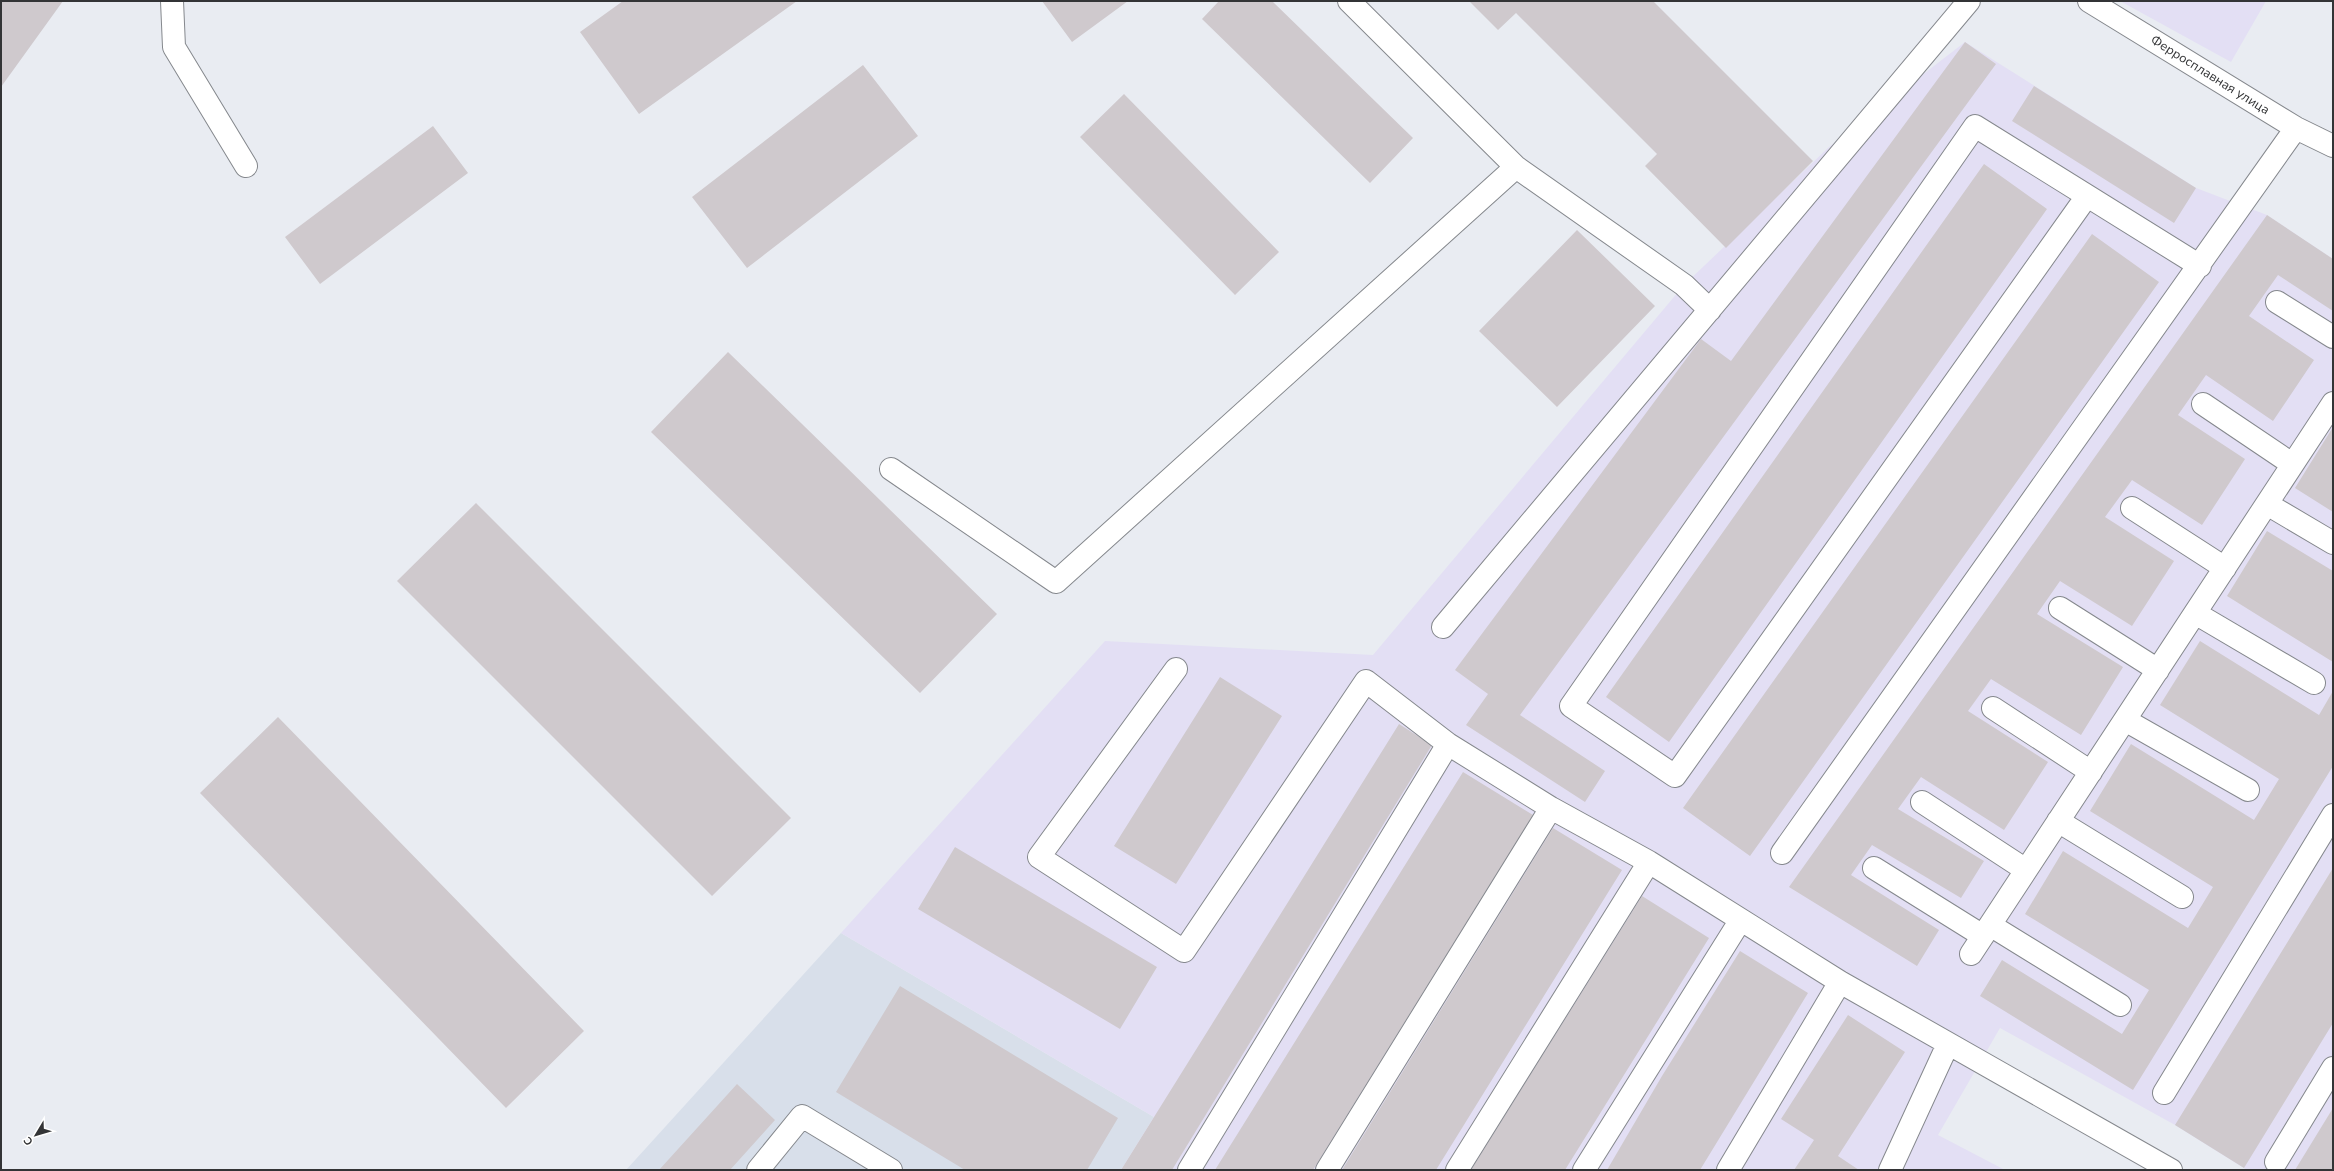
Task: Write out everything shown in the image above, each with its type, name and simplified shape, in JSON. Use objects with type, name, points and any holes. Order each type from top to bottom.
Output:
[{"type":"street","points":[[172,1],[174,47],[246,166]]},
{"type":"street","points":[[1349,1],[1516,167],[1684,285],[1710,310]]},
{"type":"street","points":[[1443,627],[1969,1]]},
{"type":"street","name":"Ферросплавная улица","points":[[2089,1],[2296,128],[2333,146]]},
{"type":"street","points":[[2087,196],[1675,776],[1571,706],[1975,126],[2200,266]]},
{"type":"street","points":[[1782,853],[2200,266],[2296,128]]},
{"type":"street","points":[[891,469],[1056,582],[1516,167]]},
{"type":"street","points":[[2277,302],[2333,337]]},
{"type":"street","points":[[1982,938],[2333,403]]},
{"type":"street","points":[[2203,404],[2292,464]]},
{"type":"street","points":[[2267,504],[2333,543]]},
{"type":"street","points":[[2132,508],[2225,568]]},
{"type":"street","points":[[2060,608],[2158,670]]},
{"type":"street","points":[[2195,613],[2314,683]]},
{"type":"street","points":[[1176,669],[1039,856],[1184,951],[1366,681],[1448,744],[1551,808],[1648,862],[1740,921],[1840,982],[2171,1170]]},
{"type":"street","points":[[1993,708],[2091,772]]},
{"type":"street","points":[[2125,720],[2248,790]]},
{"type":"street","points":[[1189,1170],[1448,744]]},
{"type":"street","points":[[1922,802],[2026,870]]},
{"type":"street","points":[[1327,1170],[1551,808]]},
{"type":"street","points":[[2164,1093],[2333,815]]},
{"type":"street","points":[[2058,821],[2182,897]]},
{"type":"street","points":[[1457,1170],[1648,862]]},
{"type":"street","points":[[1874,868],[1982,938],[2120,1005]]},
{"type":"street","points":[[1584,1170],[1740,921]]},
{"type":"street","points":[[1728,1170],[1840,982]]},
{"type":"street","points":[[1890,1170],[1948,1044]]},
{"type":"street","points":[[2276,1162],[2333,1068]]},
{"type":"street","points":[[758,1170],[802,1116],[891,1170]]},
{"type":"shaded area","points":[[2120,1],[2266,1],[2231,62]]},
{"type":"shaded area","points":[[1965,42],[2196,188],[2267,215],[2333,259],[2333,1170],[2247,1170],[2175,1125],[2000,1028],[1938,1135],[2005,1170],[1121,1170],[1154,1117],[841,933],[1105,641],[1373,655],[1684,285],[1829,147]]},
{"type":"shaded area","points":[[841,933],[1154,1117],[1121,1170],[626,1170]]},
{"type":"building","points":[[1,1],[63,1],[1,87]]},
{"type":"building","points":[[623,1],[797,1],[639,114],[580,32]]},
{"type":"building","points":[[1042,1],[1128,1],[1072,42]]},
{"type":"building","points":[[1219,1],[1272,1],[1413,138],[1370,183],[1202,19]]},
{"type":"building","points":[[1469,1],[1653,1],[1813,161],[1726,248],[1645,166],[1657,154],[1516,13],[1498,30]]},
{"type":"building","points":[[1965,42],[1996,64],[1520,715],[1605,771],[1585,802],[1466,725],[1488,694],[1455,670],[1701,339],[1731,361]]},
{"type":"building","points":[[863,65],[918,136],[747,268],[692,197]]},
{"type":"building","points":[[2034,86],[2196,188],[2174,223],[2012,121]]},
{"type":"building","points":[[1124,94],[1279,252],[1235,295],[1080,137]]},
{"type":"building","points":[[433,126],[468,173],[320,284],[285,237]]},
{"type":"building","points":[[1984,164],[2047,209],[1669,742],[1606,697]]},
{"type":"building","points":[[2267,215],[2333,259],[2333,311],[2278,275],[2249,316],[2314,360],[2273,421],[2206,375],[2178,415],[2245,459],[2202,525],[2132,480],[2105,517],[2174,561],[2132,626],[2060,581],[2037,614],[2123,667],[2081,735],[1991,679],[1968,711],[2048,762],[2004,830],[1921,777],[1898,809],[1984,861],[1961,898],[1872,845],[1851,875],[1939,930],[1917,966],[1789,887]]},
{"type":"building","points":[[1577,230],[1655,306],[1557,407],[1479,331]]},
{"type":"building","points":[[2092,234],[2159,282],[1750,856],[1683,808]]},
{"type":"building","points":[[728,352],[997,614],[920,693],[651,432]]},
{"type":"building","points":[[2333,427],[2333,512],[2295,488]]},
{"type":"building","points":[[476,503],[791,818],[712,896],[397,581]]},
{"type":"building","points":[[2267,531],[2333,571],[2333,662],[2227,596]]},
{"type":"building","points":[[2200,641],[2319,715],[2333,691],[2333,766],[2133,1090],[1980,996],[2002,960],[2122,1034],[2149,990],[2025,914],[2063,851],[2188,928],[2213,887],[2090,811],[2131,744],[2254,820],[2279,779],[2160,705]]},
{"type":"building","points":[[1220,677],[1282,716],[1176,884],[1114,846]]},
{"type":"building","points":[[278,717],[584,1031],[506,1108],[200,793]]},
{"type":"building","points":[[1399,724],[1432,745],[1172,1170],[1121,1170]]},
{"type":"building","points":[[1463,772],[1533,815],[1313,1170],[1215,1170]]},
{"type":"building","points":[[1553,828],[1622,870],[1436,1170],[1342,1170]]},
{"type":"building","points":[[955,847],[1157,967],[1120,1029],[918,909]]},
{"type":"building","points":[[2333,868],[2333,1023],[2244,1168],[2175,1125]]},
{"type":"building","points":[[1642,896],[1709,938],[1565,1170],[1471,1170]]},
{"type":"building","points":[[1740,951],[1808,993],[1700,1170],[1607,1170],[1662,1076]]},
{"type":"building","points":[[900,986],[1118,1118],[1087,1170],[965,1170],[836,1092]]},
{"type":"building","points":[[1848,1015],[1905,1052],[1838,1156],[1859,1170],[1794,1170],[1814,1140],[1781,1119]]},
{"type":"building","points":[[737,1084],[775,1120],[730,1170],[659,1170]]},
{"type":"building","points":[[2333,1108],[2333,1170],[2295,1170]]}]
